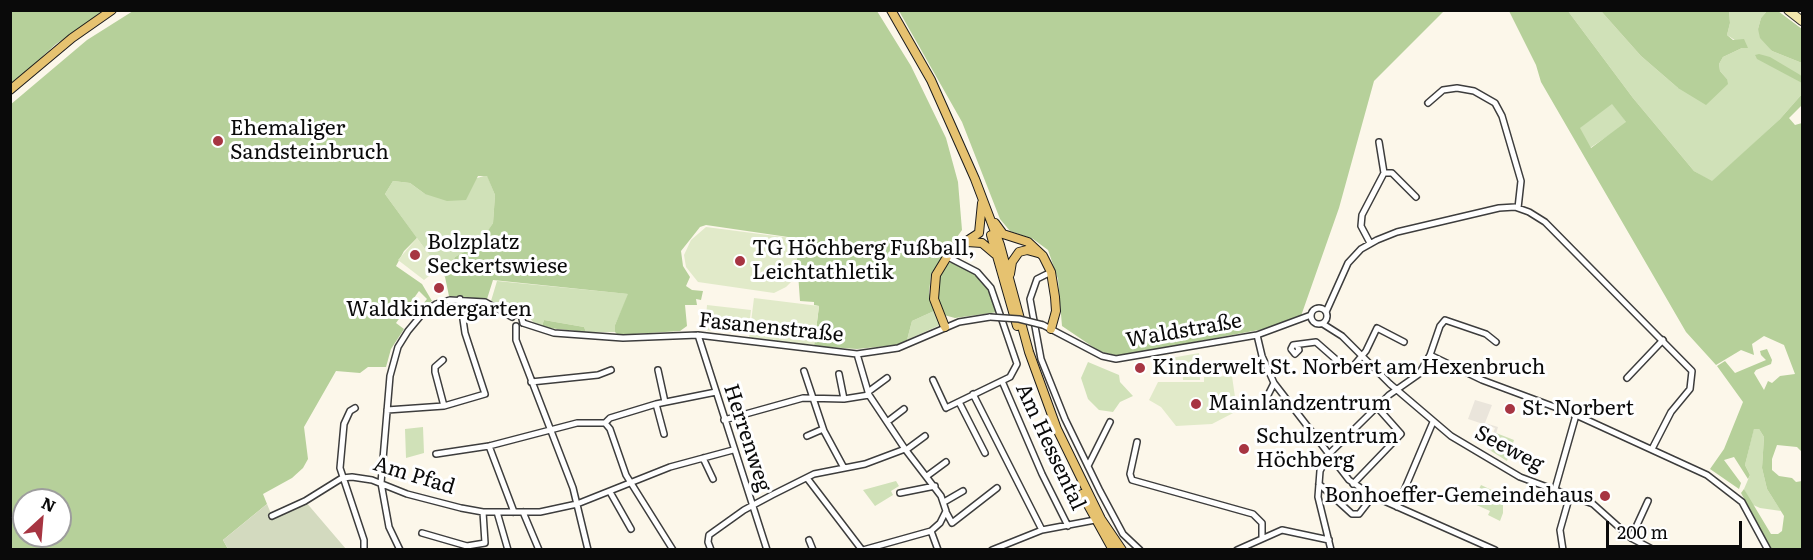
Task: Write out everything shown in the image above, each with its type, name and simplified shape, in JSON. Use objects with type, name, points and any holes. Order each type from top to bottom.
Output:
[{"type":"main road","points":[[10,90],[72,38],[111,10]]},
{"type":"main road","points":[[891,10],[931,80],[982,197],[1037,393],[1095,520],[1113,549]]},
{"type":"main road","points":[[1788,10],[1803,21]]},
{"type":"main road","points":[[945,327],[934,292],[936,275],[946,256],[977,236],[981,230],[982,197]]},
{"type":"main road","points":[[985,208],[1003,234],[1028,242],[1043,256],[1051,272],[1056,311],[1047,327]]},
{"type":"main road","points":[[985,208],[1011,283],[1032,360],[1058,429],[1101,519],[1122,549]]},
{"type":"main road","points":[[967,243],[982,243],[997,256]]},
{"type":"main road","points":[[1011,283],[1012,262],[1016,255],[1027,250],[1043,256]]},
{"type":"street","points":[[1428,103],[1443,90],[1457,88],[1474,91],[1495,103],[1502,116],[1521,181],[1518,208]]},
{"type":"street","points":[[1370,243],[1361,226],[1362,215],[1383,173],[1379,142]]},
{"type":"street","points":[[1383,173],[1392,173],[1416,197]]},
{"type":"street","points":[[1331,295],[1320,308],[1314,310],[1311,315],[1313,322],[1325,322],[1331,295],[1348,263],[1370,243],[1397,232],[1455,218],[1499,208],[1518,208],[1545,222],[1690,368],[1693,381],[1687,394],[1671,412],[1652,449]]},
{"type":"street","points":[[933,380],[945,408],[1002,381],[1013,374],[1017,364],[991,288],[977,272],[946,256]]},
{"type":"street","points":[[1051,272],[1037,279],[1033,284],[1030,309],[1045,371],[1088,466],[1123,534],[1140,549]]},
{"type":"street","points":[[387,410],[444,406],[485,394],[465,333],[460,299]]},
{"type":"street","points":[[400,549],[389,527],[381,483],[393,362],[408,331],[423,313],[436,304],[460,299],[485,302],[512,317]]},
{"type":"street","points":[[1320,308],[1326,312]]},
{"type":"street","points":[[512,317],[516,314],[521,315],[523,323],[516,326]]},
{"type":"street","name":"Waldstraße","points":[[1010,317],[1047,327],[1092,352],[1116,359],[1257,335],[1298,322],[1311,315]]},
{"type":"street","points":[[512,317],[512,323],[516,326]]},
{"type":"street","name":"Fasanenstraße","points":[[523,323],[547,332],[604,337],[698,335],[857,354],[897,348],[945,327],[990,317],[1010,317]]},
{"type":"street","points":[[1331,549],[1318,497],[1318,482],[1324,461],[1329,454],[1377,407],[1419,374],[1430,355],[1440,326],[1445,320],[1486,334],[1496,342]]},
{"type":"street","name":"Waldstraße","points":[[1298,322],[1313,322]]},
{"type":"street","name":"Seeweg","points":[[1325,322],[1433,422],[1459,441],[1513,474],[1570,495],[1601,510],[1630,538],[1645,548],[1654,549]]},
{"type":"street","points":[[516,326],[514,335],[577,504],[588,549]]},
{"type":"street","points":[[1297,345],[1301,342],[1316,342],[1349,371],[1361,356],[1377,328],[1404,342]]},
{"type":"street","name":"Herrenweg","points":[[698,335],[733,450],[767,549]]},
{"type":"street","points":[[1257,335],[1262,356],[1274,383],[1353,484],[1373,496],[1479,546],[1495,549]]},
{"type":"street","points":[[1627,378],[1663,340]]},
{"type":"street","points":[[857,354],[868,393],[905,449],[935,486],[957,531]]},
{"type":"street","points":[[1430,355],[1482,380],[1576,415],[1707,475],[1742,502],[1768,549]]},
{"type":"street","points":[[443,360],[435,366],[435,372],[444,406]]},
{"type":"street","points":[[531,382],[598,375],[611,370]]},
{"type":"street","points":[[658,370],[665,402]]},
{"type":"street","points":[[804,371],[823,429],[844,468]]},
{"type":"street","points":[[839,374],[844,399]]},
{"type":"street","points":[[724,420],[812,396],[844,399],[868,393],[887,378]]},
{"type":"street","name":"Am Hessental","points":[[1002,381],[1042,474],[1068,526]]},
{"type":"street","points":[[1266,399],[1274,383]]},
{"type":"street","points":[[605,423],[610,418],[656,404],[716,392]]},
{"type":"street","points":[[973,394],[1042,530]]},
{"type":"street","points":[[959,402],[985,453]]},
{"type":"street","points":[[656,404],[664,434]]},
{"type":"street","points":[[1353,484],[1401,434],[1377,407]]},
{"type":"street","points":[[355,408],[350,411],[344,424],[340,457],[342,478],[364,540],[364,549]]},
{"type":"street","points":[[887,422],[904,409]]},
{"type":"street","points":[[1555,489],[1576,415]]},
{"type":"street","points":[[436,454],[489,446],[588,421],[605,423],[610,429],[630,483],[673,549]]},
{"type":"street","points":[[1088,466],[1110,422]]},
{"type":"street","points":[[1397,507],[1433,422]]},
{"type":"street","points":[[807,436],[823,429]]},
{"type":"street","points":[[711,549],[709,535],[752,506],[826,470],[882,459],[905,449],[924,436]]},
{"type":"street","points":[[1137,442],[1130,474],[1132,480],[1197,501],[1254,514],[1262,523],[1262,538]]},
{"type":"street","points":[[489,446],[514,512]]},
{"type":"street","name":"Am Pfad","points":[[272,516],[305,501],[342,478],[361,477],[435,502],[483,512],[540,512],[577,504],[630,483],[733,450]]},
{"type":"street","points":[[703,458],[713,479]]},
{"type":"street","points":[[927,476],[946,462]]},
{"type":"street","points":[[807,478],[862,549],[931,531],[940,523],[946,511]]},
{"type":"street","points":[[1318,482],[1352,514],[1359,514],[1373,496]]},
{"type":"street","points":[[900,493],[935,486]]},
{"type":"street","points":[[952,524],[997,488]]},
{"type":"street","points":[[944,502],[963,490]]},
{"type":"street","points":[[610,492],[631,529]]},
{"type":"street","points":[[1563,549],[1560,530],[1570,495]]},
{"type":"street","points":[[1630,538],[1648,501]]},
{"type":"street","points":[[422,533],[467,546],[485,543],[483,512]]},
{"type":"street","points":[[497,512],[508,549]]},
{"type":"street","points":[[523,512],[539,549]]},
{"type":"street","points":[[992,549],[1042,530],[1095,520]]},
{"type":"street","points":[[1237,549],[1282,530],[1329,540]]},
{"type":"street","points":[[931,531],[938,549]]},
{"type":"street","points":[[809,540],[813,549]]},
{"type":"green space","points":[[11,11],[105,11],[56,44],[11,85]]},
{"type":"green space","points":[[133,11],[877,11],[911,66],[946,138],[958,182],[962,230],[931,274],[929,293],[934,311],[912,321],[907,340],[897,345],[857,349],[814,346],[819,306],[814,305],[814,302],[800,301],[797,259],[794,253],[797,250],[788,237],[706,225],[700,227],[681,251],[683,266],[690,277],[686,286],[692,290],[703,291],[701,300],[696,299],[697,305],[685,305],[687,326],[680,331],[618,335],[615,332],[615,325],[628,294],[493,280],[487,299],[449,296],[445,277],[455,257],[479,244],[493,223],[495,195],[487,176],[478,176],[466,200],[447,201],[425,194],[410,183],[393,181],[385,194],[417,238],[404,251],[396,266],[422,284],[432,301],[416,312],[427,299],[419,291],[396,323],[404,329],[391,349],[386,367],[368,367],[360,373],[336,371],[304,427],[308,459],[303,468],[292,478],[263,494],[267,504],[223,540],[228,549],[11,549],[10,105],[87,40]]},
{"type":"green space","points":[[899,11],[1444,11],[1374,81],[1339,208],[1301,316],[1264,329],[1119,356],[1099,351],[1062,326],[1058,279],[1048,250],[1033,239],[1010,231],[1000,219],[962,122]]},
{"type":"green space","points":[[1509,11],[1568,11],[1633,98],[1694,171],[1712,181],[1780,119],[1802,94],[1802,105],[1789,118],[1795,125],[1802,123],[1802,452],[1797,447],[1777,445],[1772,459],[1772,470],[1779,476],[1792,478],[1796,482],[1802,481],[1802,549],[1771,549],[1741,493],[1744,489],[1771,534],[1778,534],[1782,531],[1784,516],[1767,489],[1762,468],[1764,437],[1759,429],[1754,429],[1745,465],[1750,475],[1748,479],[1734,457],[1724,460],[1741,483],[1739,489],[1710,469],[1724,449],[1743,402],[1717,366],[1725,361],[1735,373],[1766,360],[1760,351],[1767,349],[1772,360],[1771,364],[1754,373],[1764,390],[1768,381],[1772,383],[1780,376],[1795,374],[1784,345],[1764,336],[1752,344],[1754,355],[1741,350],[1716,365],[1686,332],[1541,82],[1536,65]],"holes":[[[1612,104],[1626,122],[1591,148],[1580,128]]]},
{"type":"green space","points":[[1568,11],[1601,11],[1641,56],[1678,88],[1727,79],[1720,71],[1719,64],[1723,57],[1747,48],[1727,35],[1730,23],[1729,11],[1767,11],[1761,18],[1758,29],[1772,51],[1802,63],[1802,76],[1755,56],[1801,82],[1802,94],[1780,119],[1712,182],[1694,171],[1633,98]]},
{"type":"green space","points":[[1601,11],[1729,11],[1730,23],[1727,35],[1733,40],[1744,39],[1748,48],[1742,48],[1723,57],[1719,64],[1720,71],[1728,84],[1706,105],[1678,88],[1641,56]]},
{"type":"green space","points":[[1767,11],[1778,11],[1802,29],[1802,63],[1772,51],[1760,38],[1758,29],[1761,18]]},
{"type":"green space","points":[[1755,55],[1770,57],[1802,76],[1802,83],[1757,59]]},
{"type":"green space","points":[[1612,103],[1627,123],[1590,148],[1579,128]]},
{"type":"green space","points":[[487,175],[495,195],[493,223],[480,244],[455,257],[445,277],[385,194],[393,181],[410,183],[425,194]]},
{"type":"green space","points":[[706,227],[791,238],[790,247],[797,259],[798,275],[786,287],[774,293],[698,282],[686,267],[684,255],[691,240]]},
{"type":"green space","name":"Bolzplatz Seckertswiese","points":[[417,238],[439,268],[424,280],[398,260]]},
{"type":"green space","points":[[948,263],[957,263],[986,281],[998,312],[955,318],[944,315],[937,299],[939,275]]},
{"type":"green space","points":[[497,281],[629,294],[615,325],[615,332],[586,332],[584,327],[544,320],[542,326],[533,322],[524,310],[510,310],[491,301]]},
{"type":"green space","points":[[754,298],[819,306],[814,346],[749,338]]},
{"type":"green space","points":[[707,305],[751,310],[748,334],[705,330]]},
{"type":"green space","points":[[934,311],[940,325],[907,340],[912,321]]},
{"type":"green space","points":[[544,320],[584,327],[586,332],[548,328],[542,326]]},
{"type":"green space","points":[[1199,353],[1200,380],[1183,380],[1182,360],[1171,361],[1171,358]]},
{"type":"green space","points":[[1088,362],[1119,375],[1120,382],[1133,396],[1120,402],[1113,412],[1099,410],[1088,399],[1081,378]]},
{"type":"green space","name":"Mainlandzentrum","points":[[1232,376],[1237,411],[1212,424],[1176,426],[1161,407],[1149,400],[1158,382],[1204,382],[1204,377]]},
{"type":"green space","points":[[423,427],[424,453],[406,458],[405,429]]},
{"type":"green space","points":[[1754,428],[1759,429],[1764,437],[1762,468],[1767,489],[1781,511],[1760,508],[1751,504],[1744,489],[1750,475],[1745,465]]},
{"type":"green space","points":[[1496,433],[1514,440],[1507,461],[1491,451]]},
{"type":"green space","points":[[896,481],[899,486],[891,491],[893,495],[875,506],[863,490]]},
{"type":"green space","points":[[1481,485],[1500,494],[1503,499],[1503,513],[1500,521],[1488,515],[1490,511],[1472,503]]},
{"type":"green space","points":[[305,501],[346,549],[228,549],[223,540],[267,504],[272,516]]},
{"type":"shaded area","points":[[1475,400],[1492,405],[1485,423],[1498,427],[1491,451],[1487,449],[1495,428],[1468,419]]},
{"type":"place","name":"Ehemaliger Sandsteinbruch","points":[[218,141]]},
{"type":"place","name":"Bolzplatz Seckertswiese","points":[[415,255]]},
{"type":"place","name":"TG Höchberg Fußball, Leichtathletik","points":[[740,261]]},
{"type":"place","name":"Waldkindergarten","points":[[439,288]]},
{"type":"place","name":"Kinderwelt St. Norbert am Hexenbruch","points":[[1140,368]]},
{"type":"place","name":"Mainlandzentrum","points":[[1196,404]]},
{"type":"place","name":"St. Norbert","points":[[1510,409]]},
{"type":"place","name":"Schulzentrum Höchberg","points":[[1244,449]]},
{"type":"place","name":"Bonhoeffer-Gemeindehaus","points":[[1605,496]]}]
